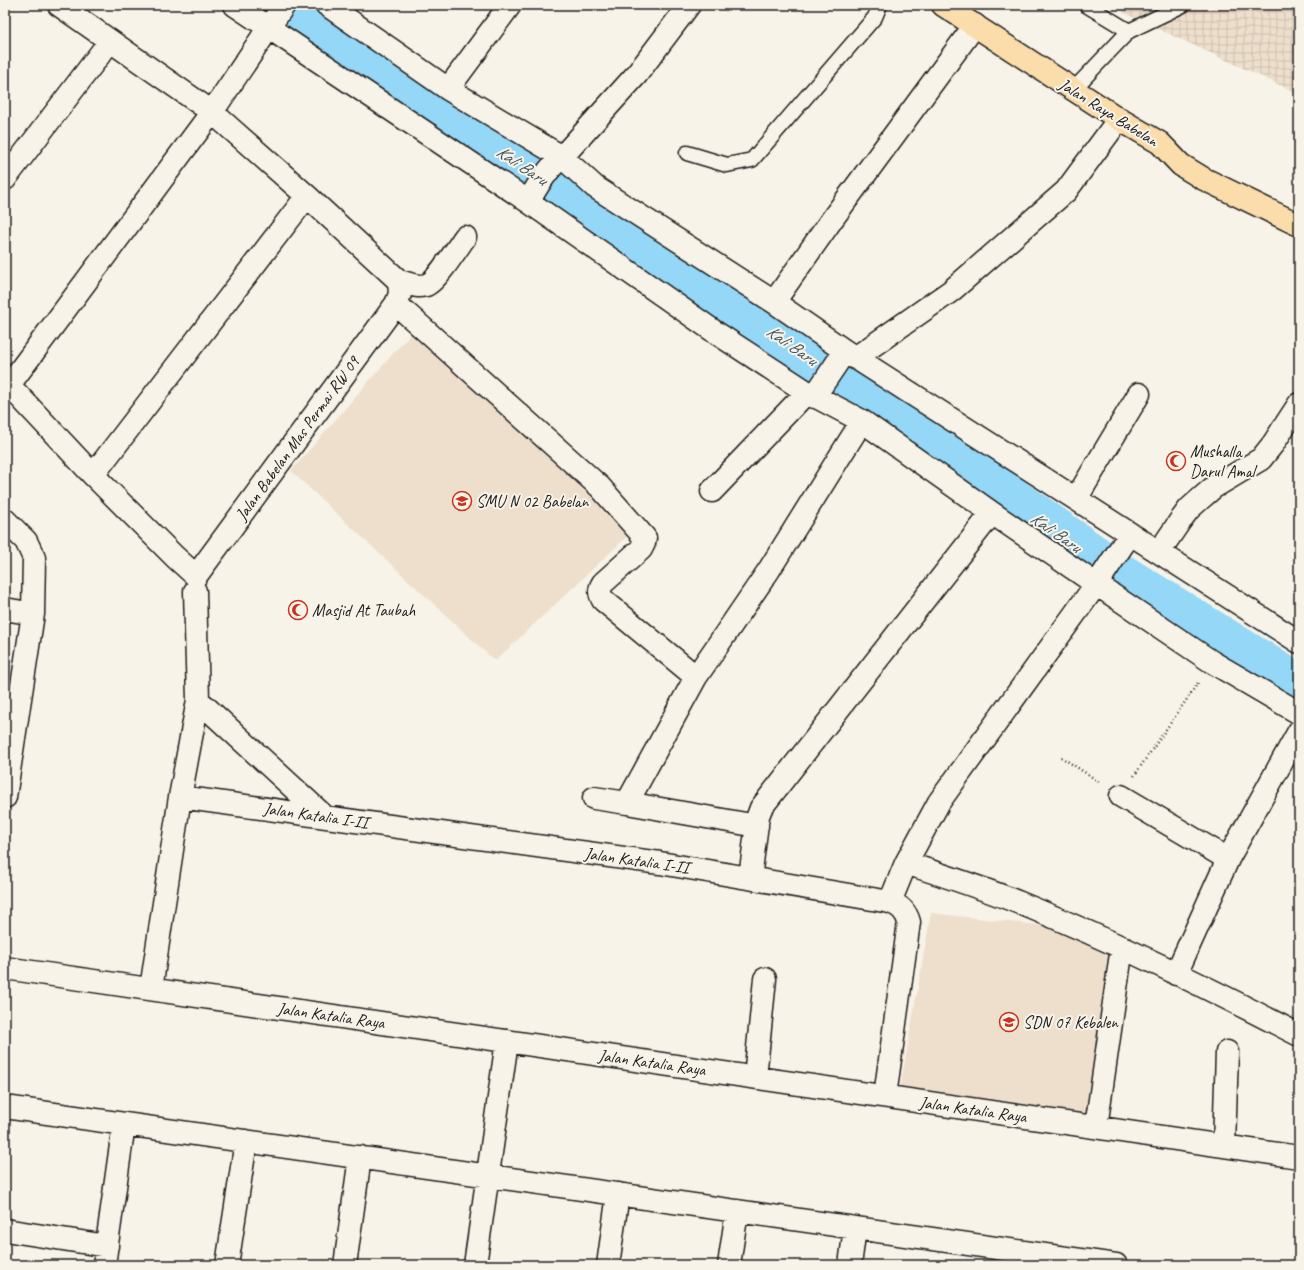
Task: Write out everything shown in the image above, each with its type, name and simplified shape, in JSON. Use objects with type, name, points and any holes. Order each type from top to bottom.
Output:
[{"type":"main road","name":"Jalan Raya Babelan","points":[[942,5],[1073,90],[1160,143],[1181,165],[1204,179],[1299,225]]},
{"type":"street","points":[[59,5],[212,112],[307,196],[398,281],[420,286],[428,285],[435,278],[465,237]]},
{"type":"street","points":[[235,5],[275,18],[531,199],[715,332],[813,393],[862,421],[992,513],[1098,582],[1212,662],[1299,713]]},
{"type":"street","points":[[327,5],[448,89],[559,159],[595,188],[774,302],[848,355],[1299,642]]},
{"type":"street","points":[[448,89],[510,5]]},
{"type":"street","points":[[531,199],[559,159],[637,74],[688,5]]},
{"type":"street","name":"Jalan Babelan Mas Permai RW 09","points":[[275,18],[212,112],[7,383],[93,475],[196,576],[396,304],[400,294],[398,281]]},
{"type":"street","points":[[774,302],[833,218],[975,25]]},
{"type":"street","points":[[5,179],[110,41]]},
{"type":"street","points":[[712,491],[813,393],[848,355],[951,291],[1066,191],[1119,119]]},
{"type":"street","points":[[93,475],[307,196]]},
{"type":"street","points":[[396,304],[600,487],[645,538],[641,549],[603,583],[599,589],[600,594],[603,600],[696,677]]},
{"type":"street","points":[[1076,499],[1140,394]]},
{"type":"street","points":[[1159,552],[1180,521],[1199,500],[1214,487],[1261,459],[1273,444],[1299,404]]},
{"type":"street","points":[[627,804],[696,677],[769,570],[862,421]]},
{"type":"street","points":[[750,878],[759,812],[761,808],[992,513]]},
{"type":"street","points":[[5,520],[26,541],[34,558],[33,614],[7,769],[5,797]]},
{"type":"street","points":[[890,902],[906,863],[939,802],[1098,582],[1130,534]]},
{"type":"street","points":[[151,989],[180,797],[198,700],[195,591]]},
{"type":"street","points":[[5,609],[33,614]]},
{"type":"street","points":[[198,700],[324,816]]},
{"type":"street","points":[[1176,974],[1228,859],[1299,731]]},
{"type":"street","points":[[1121,796],[1228,859]]},
{"type":"street","name":"Jalan Katalia I-II","points":[[180,797],[660,863],[890,902],[905,912],[909,922],[886,1096]]},
{"type":"street","points":[[594,798],[757,826]]},
{"type":"street","points":[[906,863],[1019,902],[1122,947],[1299,1035]]},
{"type":"street","points":[[1096,1127],[1122,947]]},
{"type":"street","name":"Jalan Katalia Raya","points":[[5,968],[1299,1157]]},
{"type":"street","points":[[755,1078],[765,979]]},
{"type":"street","points":[[475,1265],[507,1041]]},
{"type":"street","points":[[1224,1146],[1227,1052]]},
{"type":"street","points":[[5,1107],[855,1228],[1057,1261],[1116,1265]]},
{"type":"street","points":[[5,1230],[105,1256],[124,1124]]},
{"type":"street","points":[[227,1265],[246,1141]]},
{"type":"street","points":[[345,1265],[360,1158]]},
{"type":"street","points":[[608,1265],[618,1194]]},
{"type":"street","points":[[729,1265],[737,1211]]},
{"type":"street","points":[[850,1265],[855,1228]]},
{"type":"lane","points":[[687,153],[727,165],[752,160],[874,16],[880,5]]},
{"type":"lane","points":[[1086,5],[1129,31]]},
{"type":"lane","points":[[1073,90],[1129,31],[1183,5]]},
{"type":"path","points":[[1061,757],[1121,796],[1212,662]]},
{"type":"shaded area","points":[[1113,5],[1299,5],[1299,94],[1128,15]]},
{"type":"shaded area","name":"SMU N 02 Babelan","points":[[418,325],[632,532],[495,661],[291,471]]},
{"type":"shaded area","name":"SDN 07 Kebalen","points":[[931,913],[1045,926],[1114,954],[1094,1115],[900,1089]]},
{"type":"waterway","name":"Kali Baru","points":[[282,5],[782,338],[1117,575],[1299,688]]},
{"type":"place","name":"Mushalla Darul Amal","points":[[1176,461]]},
{"type":"place","name":"SMU N 02 Babelan","points":[[462,501]]},
{"type":"place","name":"Masjid At Taubah","points":[[298,610]]},
{"type":"place","name":"SDN 07 Kebalen","points":[[1009,1022]]}]
